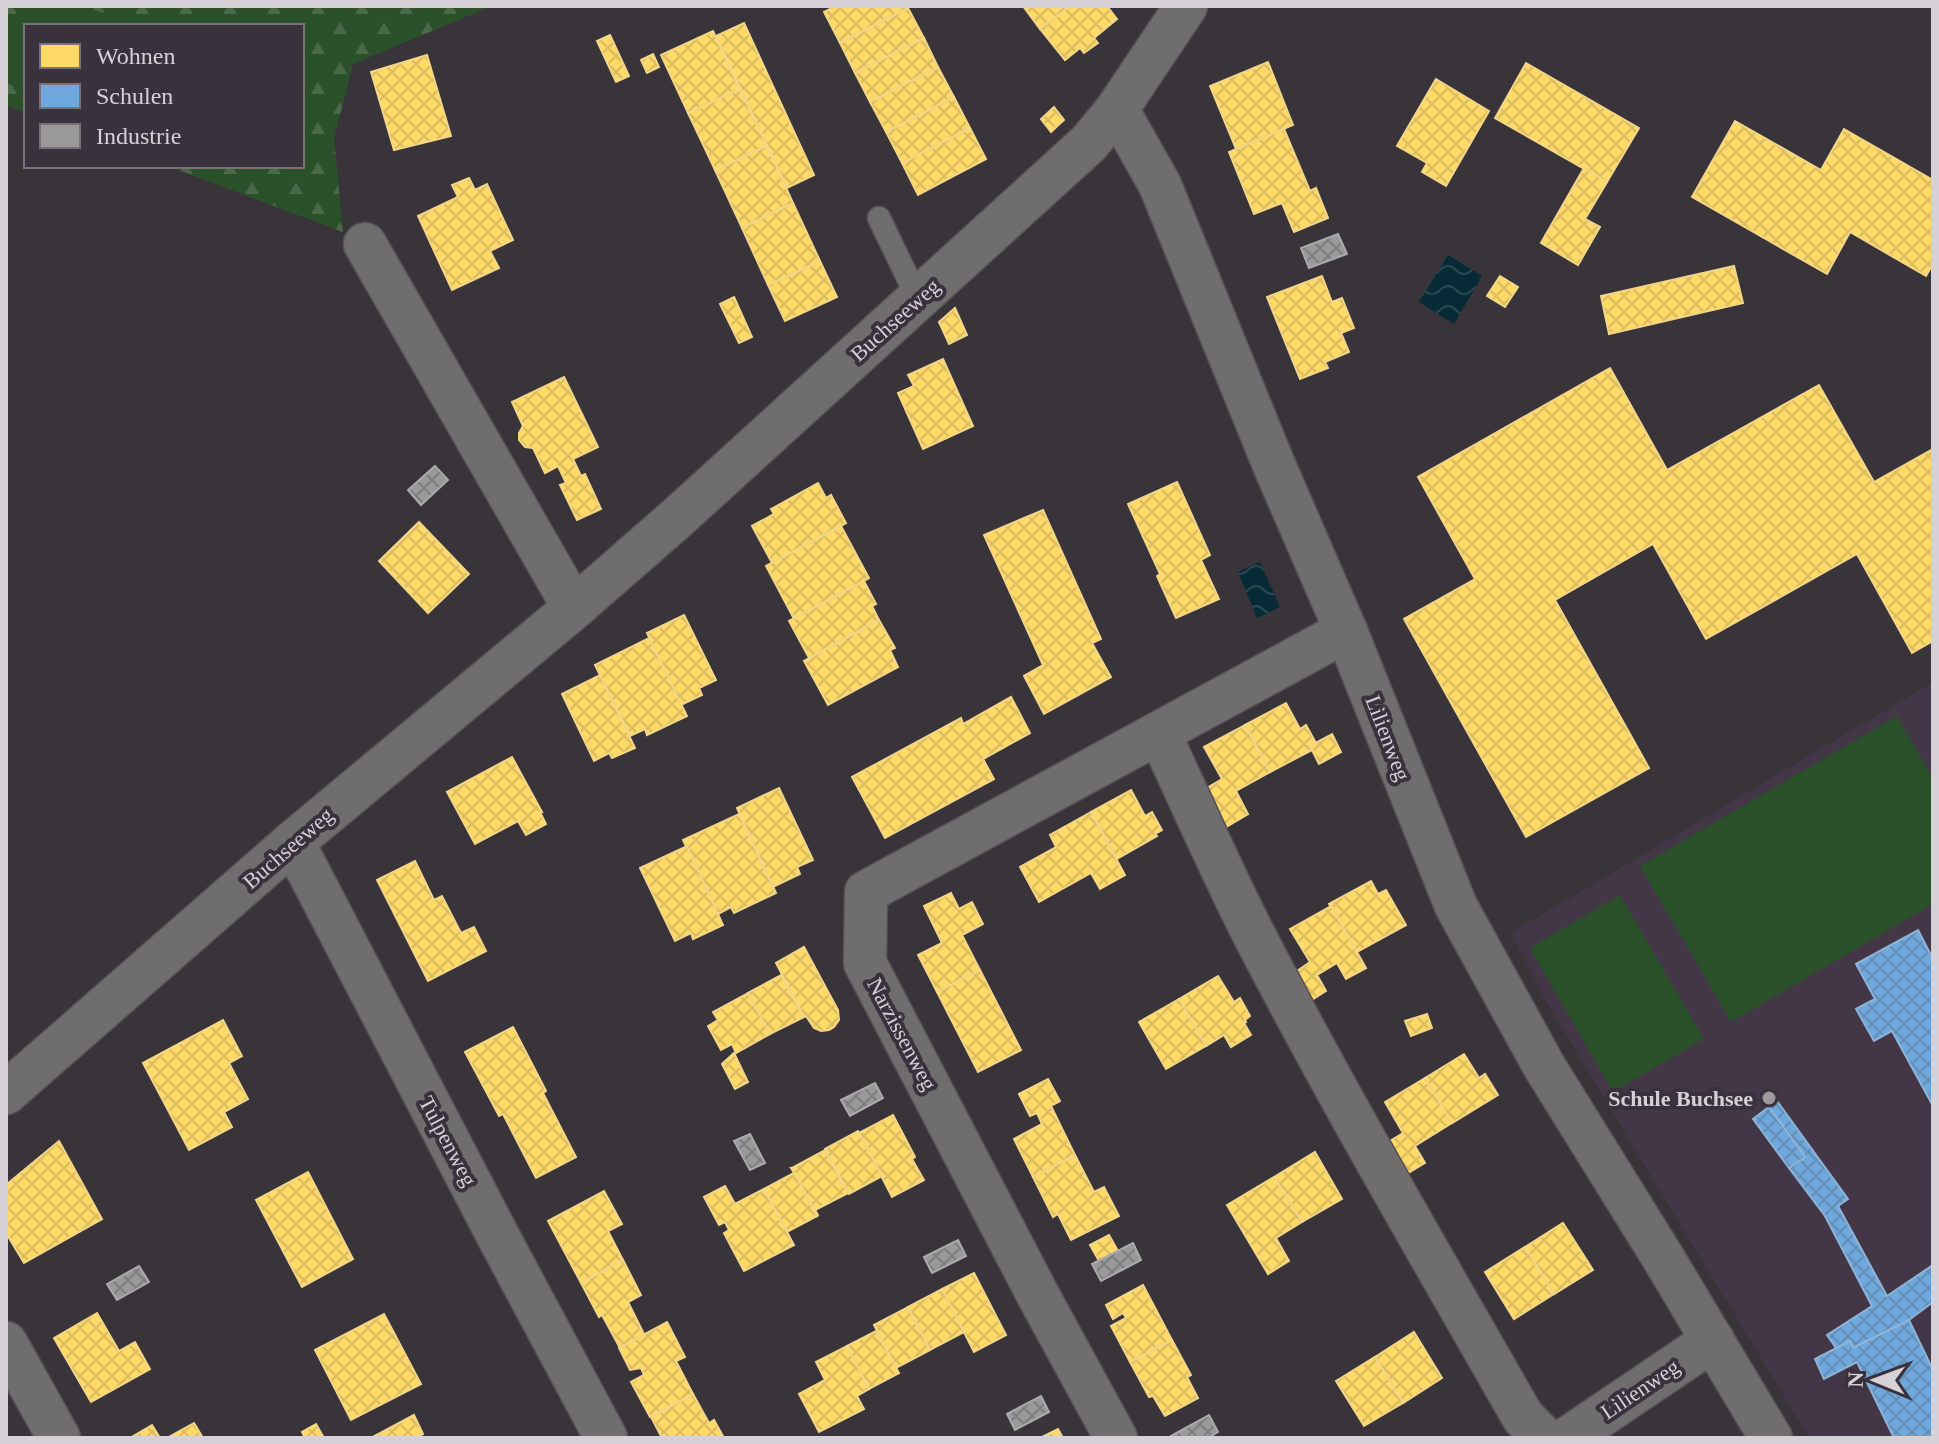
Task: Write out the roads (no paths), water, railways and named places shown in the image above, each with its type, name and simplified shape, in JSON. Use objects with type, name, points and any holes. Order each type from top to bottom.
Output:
[{"type":"street","name":"Buchseeweg","points":[[6,1093],[293,842],[677,518],[1089,143],[1117,109],[1186,6]]},
{"type":"street","name":"Lilienweg","points":[[1117,109],[1160,185],[1346,631],[1456,906],[1544,1066],[1771,1438]]},
{"type":"street","points":[[365,244],[574,608]]},
{"type":"street","name":"Narzissenweg","points":[[1116,1438],[865,963],[866,892],[1346,631]]},
{"type":"street","points":[[1159,733],[1250,927],[1308,1038],[1523,1417],[1544,1438]]},
{"type":"street","name":"Tulpenweg","points":[[293,842],[606,1438]]},
{"type":"street","name":"Lilienweg","points":[[1568,1438],[1713,1340]]},
{"type":"street","points":[[6,1343],[59,1438]]},
{"type":"lane","points":[[879,218],[918,299]]},
{"type":"water","points":[[1448,255],[1482,276],[1454,324],[1419,302]]},
{"type":"water","points":[[1260,562],[1280,607],[1257,618],[1238,572]]},
{"type":"place","name":"Schule Buchsee","points":[[1769,1098]]}]
